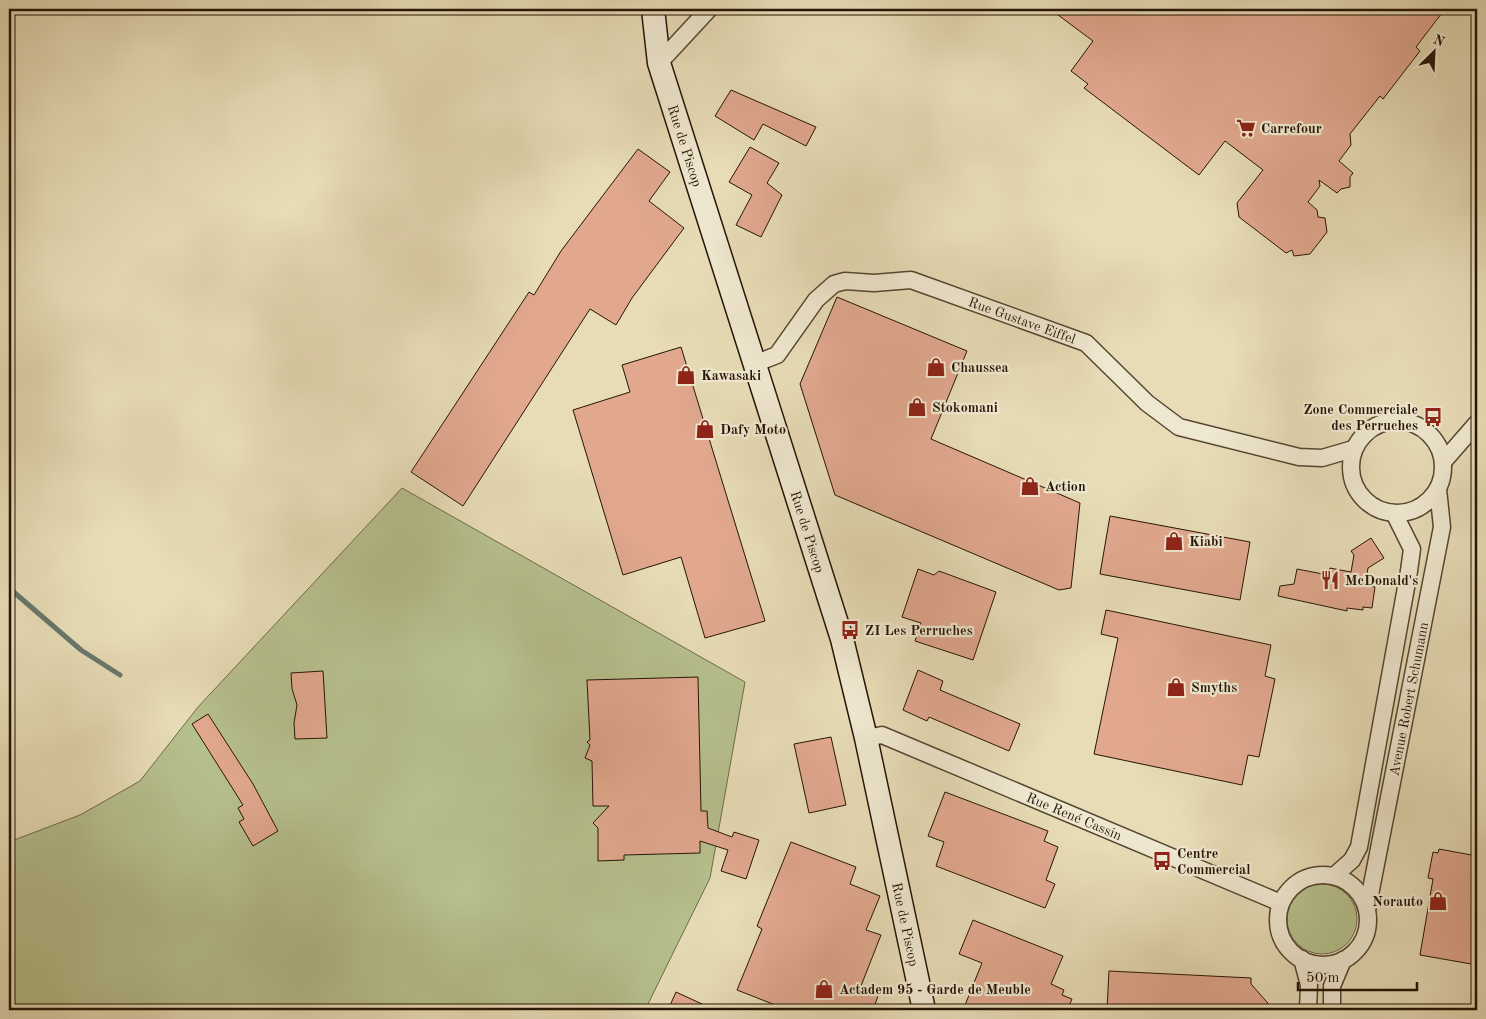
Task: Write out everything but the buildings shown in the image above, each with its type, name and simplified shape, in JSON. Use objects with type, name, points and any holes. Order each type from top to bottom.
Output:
[{"type":"street","name":"Rue de Piscop","points":[[654,9],[658,63],[842,638],[866,738],[924,1010]]},
{"type":"street","points":[[658,63],[709,9]]},
{"type":"street","name":"Rue Gustave Eiffel","points":[[754,364],[778,355],[816,300],[834,284],[845,281],[874,283],[911,280],[1086,343],[1147,403],[1179,427],[1299,457],[1322,458],[1353,449]]},
{"type":"street","points":[[1396,420],[1416,424],[1430,433],[1439,446],[1443,462],[1443,474],[1438,489],[1425,504],[1411,512],[1394,514],[1368,504],[1357,492],[1350,470],[1353,449],[1362,435],[1380,423],[1396,420]]},
{"type":"street","points":[[1443,462],[1477,422]]},
{"type":"street","name":"Avenue Robert Schumann","points":[[1367,910],[1442,527],[1438,489]]},
{"type":"street","name":"Avenue Robert Schumann","points":[[1334,876],[1352,860],[1359,848],[1409,571],[1412,549],[1394,514]]},
{"type":"street","name":"Rue René Cassin","points":[[866,738],[882,735],[1281,902]]},
{"type":"street","points":[[1321,875],[1334,876],[1352,884],[1364,900],[1367,910],[1368,925],[1364,939],[1355,952],[1343,960],[1330,964],[1316,964],[1302,960],[1292,952],[1284,941],[1279,929],[1278,916],[1281,902],[1288,892],[1303,880],[1321,875]]},
{"type":"street","points":[[1302,960],[1310,985],[1308,1010]]},
{"type":"street","points":[[1332,1010],[1332,986],[1343,960]]},
{"type":"green space","points":[[402,488],[745,682],[710,878],[645,1010],[9,1010],[9,842],[80,815],[140,781],[198,707]]},
{"type":"green space","points":[[1322,884],[1335,887],[1347,894],[1354,906],[1357,919],[1354,932],[1347,944],[1335,951],[1322,954],[1309,951],[1297,944],[1290,932],[1287,919],[1290,906],[1297,894],[1309,887]]},
{"type":"waterway","points":[[9,588],[81,650],[120,675]]},
{"type":"place","name":"Carrefour","points":[[1246,128]]},
{"type":"place","name":"Chaussea","points":[[936,367]]},
{"type":"place","name":"Kawasaki","points":[[686,375]]},
{"type":"place","name":"Stokomani","points":[[917,407]]},
{"type":"place","name":"Zone Commerciale des Perruches","points":[[1433,417]]},
{"type":"place","name":"Dafy Moto","points":[[705,429]]},
{"type":"place","name":"Action","points":[[1030,486]]},
{"type":"place","name":"Kiabi","points":[[1174,541]]},
{"type":"place","name":"McDonald's","points":[[1330,580]]},
{"type":"place","name":"ZI Les Perruches","points":[[850,630]]},
{"type":"place","name":"Smyths","points":[[1176,687]]},
{"type":"place","name":"Centre Commercial","points":[[1162,861]]},
{"type":"place","name":"Norauto","points":[[1438,901]]},
{"type":"place","name":"Actadem 95 - Garde de Meuble","points":[[824,989]]}]
